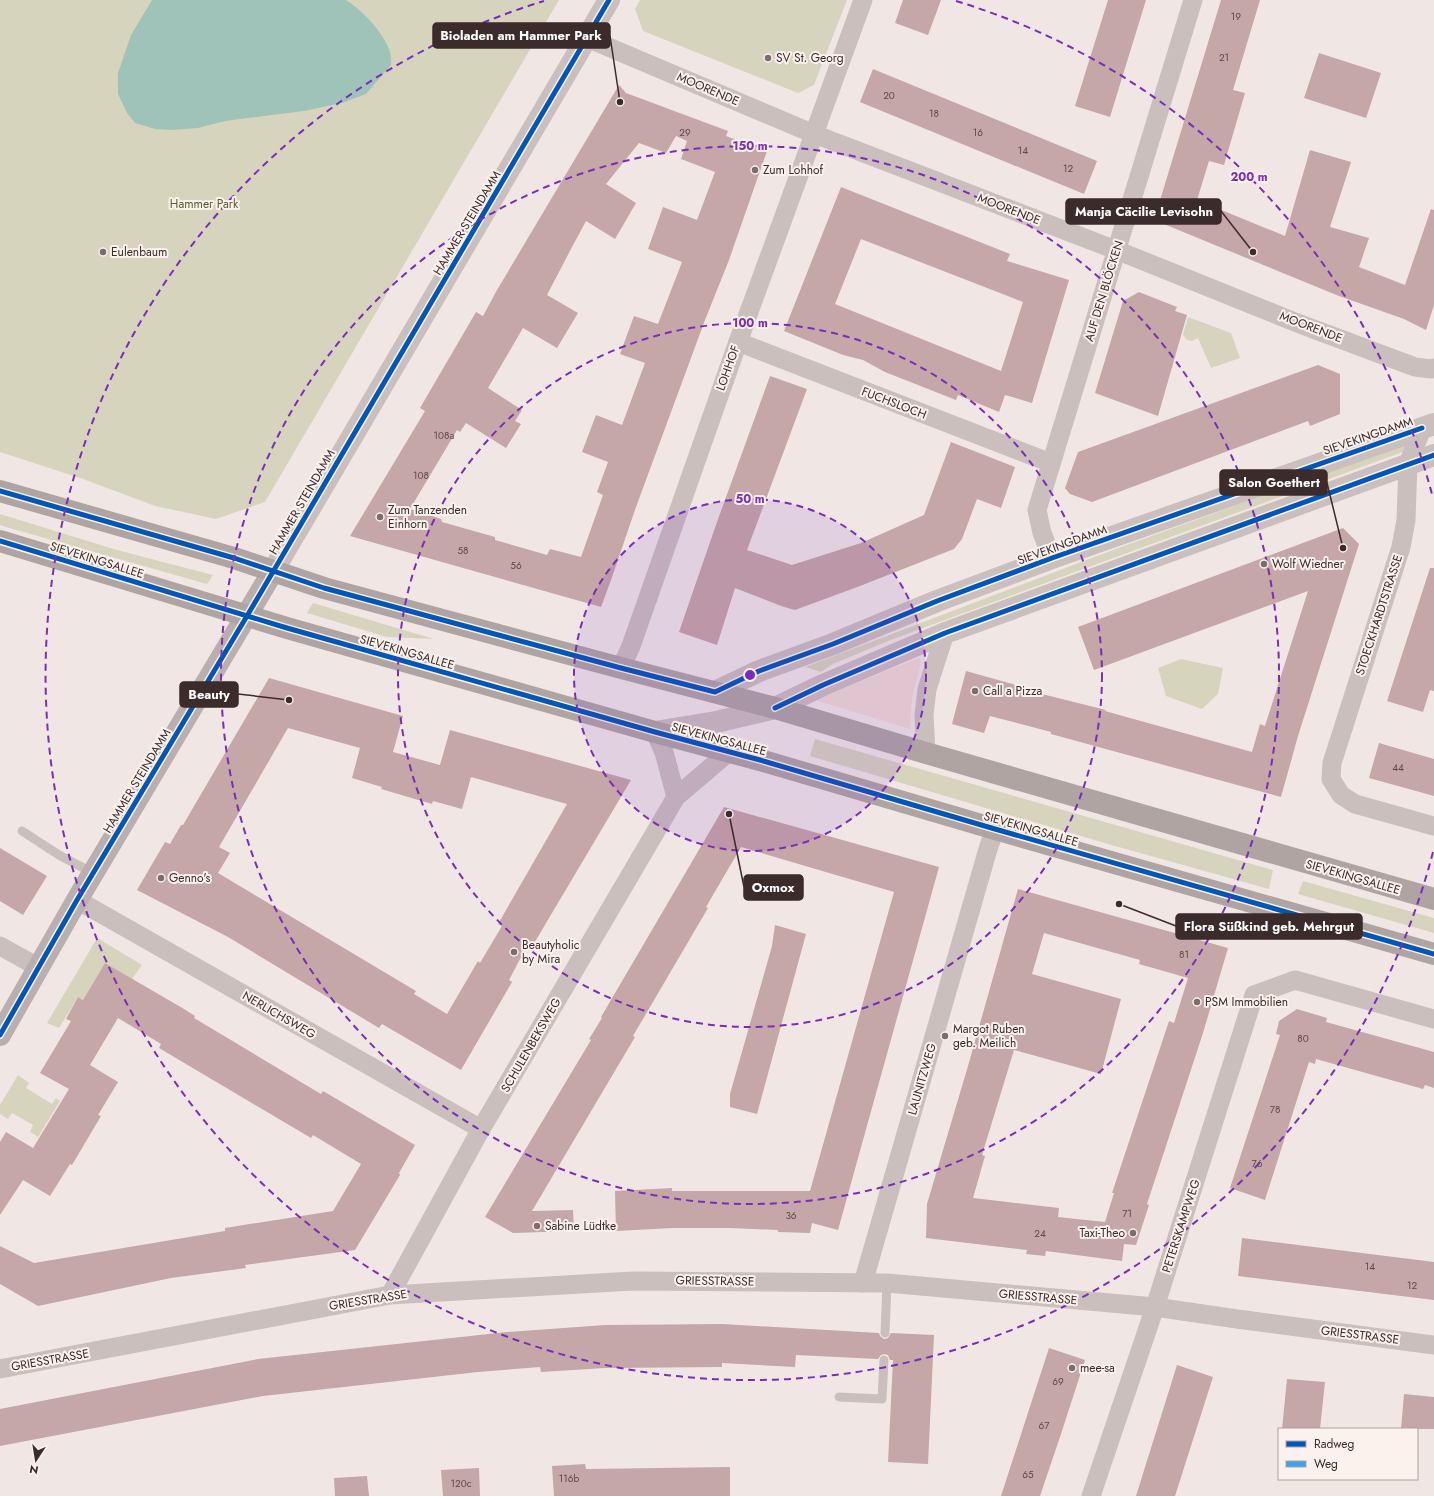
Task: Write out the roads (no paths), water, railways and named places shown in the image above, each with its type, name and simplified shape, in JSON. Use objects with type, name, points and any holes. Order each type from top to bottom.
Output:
[{"type":"main road","name":"SIEVEKINGSALLEE","points":[[0,491],[234,558],[324,588],[775,708],[1434,899]]},
{"type":"main road","name":"SIEVEKINGSALLEE","points":[[0,541],[247,616],[655,732],[730,751],[995,829],[1434,954]]},
{"type":"main road","name":"HAMMER STEINDAMM","points":[[0,1035],[77,900],[94,874],[273,571]]},
{"type":"street","name":"HAMMER STEINDAMM","points":[[273,571],[609,0]]},
{"type":"street","name":"LOHHOF","points":[[621,668],[631,646],[738,342],[862,0]]},
{"type":"street","name":"AUF DEN BLÖCKEN","points":[[1052,558],[1042,532],[1037,510],[1193,0]]},
{"type":"street","name":"MOORENDE","points":[[587,38],[814,134],[1116,250],[1300,324],[1416,367],[1434,368]]},
{"type":"street","name":"FUCHSLOCH","points":[[738,342],[1051,463]]},
{"type":"street","name":"SIEVEKINGDAMM","points":[[1408,464],[1428,426]]},
{"type":"street","name":"SIEVEKINGDAMM","points":[[715,692],[759,671],[833,644],[937,601],[1052,558],[1428,426]]},
{"type":"street","points":[[676,797],[664,752],[655,732],[716,722],[775,708],[823,685],[945,632],[1434,455]]},
{"type":"street","name":"STOECKHARDTSTRASSE","points":[[1408,464],[1406,520],[1400,547],[1332,763],[1331,779],[1341,795],[1355,804],[1434,826]]},
{"type":"street","points":[[926,753],[924,715],[927,689],[945,632]]},
{"type":"street","name":"SCHULENBEKSWEG","points":[[390,1295],[481,1129],[676,797],[730,751]]},
{"type":"street","name":"LAUNITZWEG","points":[[863,1283],[995,829]]},
{"type":"street","name":"NERLICHSWEG","points":[[77,900],[481,1129]]},
{"type":"street","points":[[0,946],[38,968]]},
{"type":"street","name":"PETERSKAMPWEG","points":[[1091,1496],[1155,1307],[1254,995],[1295,980],[1434,1019]]},
{"type":"street","name":"GRIESSTRASSE","points":[[0,1369],[390,1295],[633,1281],[888,1283],[1155,1307],[1434,1345]]},
{"type":"lane","points":[[22,831],[59,855],[94,874]]},
{"type":"lane","points":[[885,1333],[888,1283]]},
{"type":"lane","points":[[839,1397],[882,1399],[884,1360]]},
{"type":"place","name":"SV St. Georg","points":[[768,58]]},
{"type":"place","name":"Bioladen am Hammer Park","points":[[620,102]]},
{"type":"place","name":"Zum Lohhof","points":[[755,170]]},
{"type":"place","name":"Eulenbaum","points":[[103,252]]},
{"type":"place","name":"Manja Cäcilie Levisohn","points":[[1253,252]]},
{"type":"place","name":"Zum Tanzenden Einhorn","points":[[380,517]]},
{"type":"place","name":"Salon Goethert","points":[[1343,548]]},
{"type":"place","name":"Wolf Wiedner","points":[[1264,564]]},
{"type":"place","name":"Call a Pizza","points":[[975,691]]},
{"type":"place","name":"Beauty","points":[[289,700]]},
{"type":"place","name":"Oxmox","points":[[729,814]]},
{"type":"place","name":"Genno's","points":[[161,878]]},
{"type":"place","name":"Flora Süßkind geb. Mehrgut","points":[[1119,904]]},
{"type":"place","name":"Beautyholic by Mira","points":[[514,952]]},
{"type":"place","name":"PSM Immobilien","points":[[1197,1002]]},
{"type":"place","name":"Margot Ruben geb. Meilich","points":[[945,1036]]},
{"type":"place","name":"Sabine Lüdtke","points":[[537,1226]]},
{"type":"place","name":"Taxi-Theo","points":[[1133,1233]]},
{"type":"place","name":"mee-sa","points":[[1072,1368]]},
{"type":"park label","name":"Hammer Park","points":[[204,204]]}]
